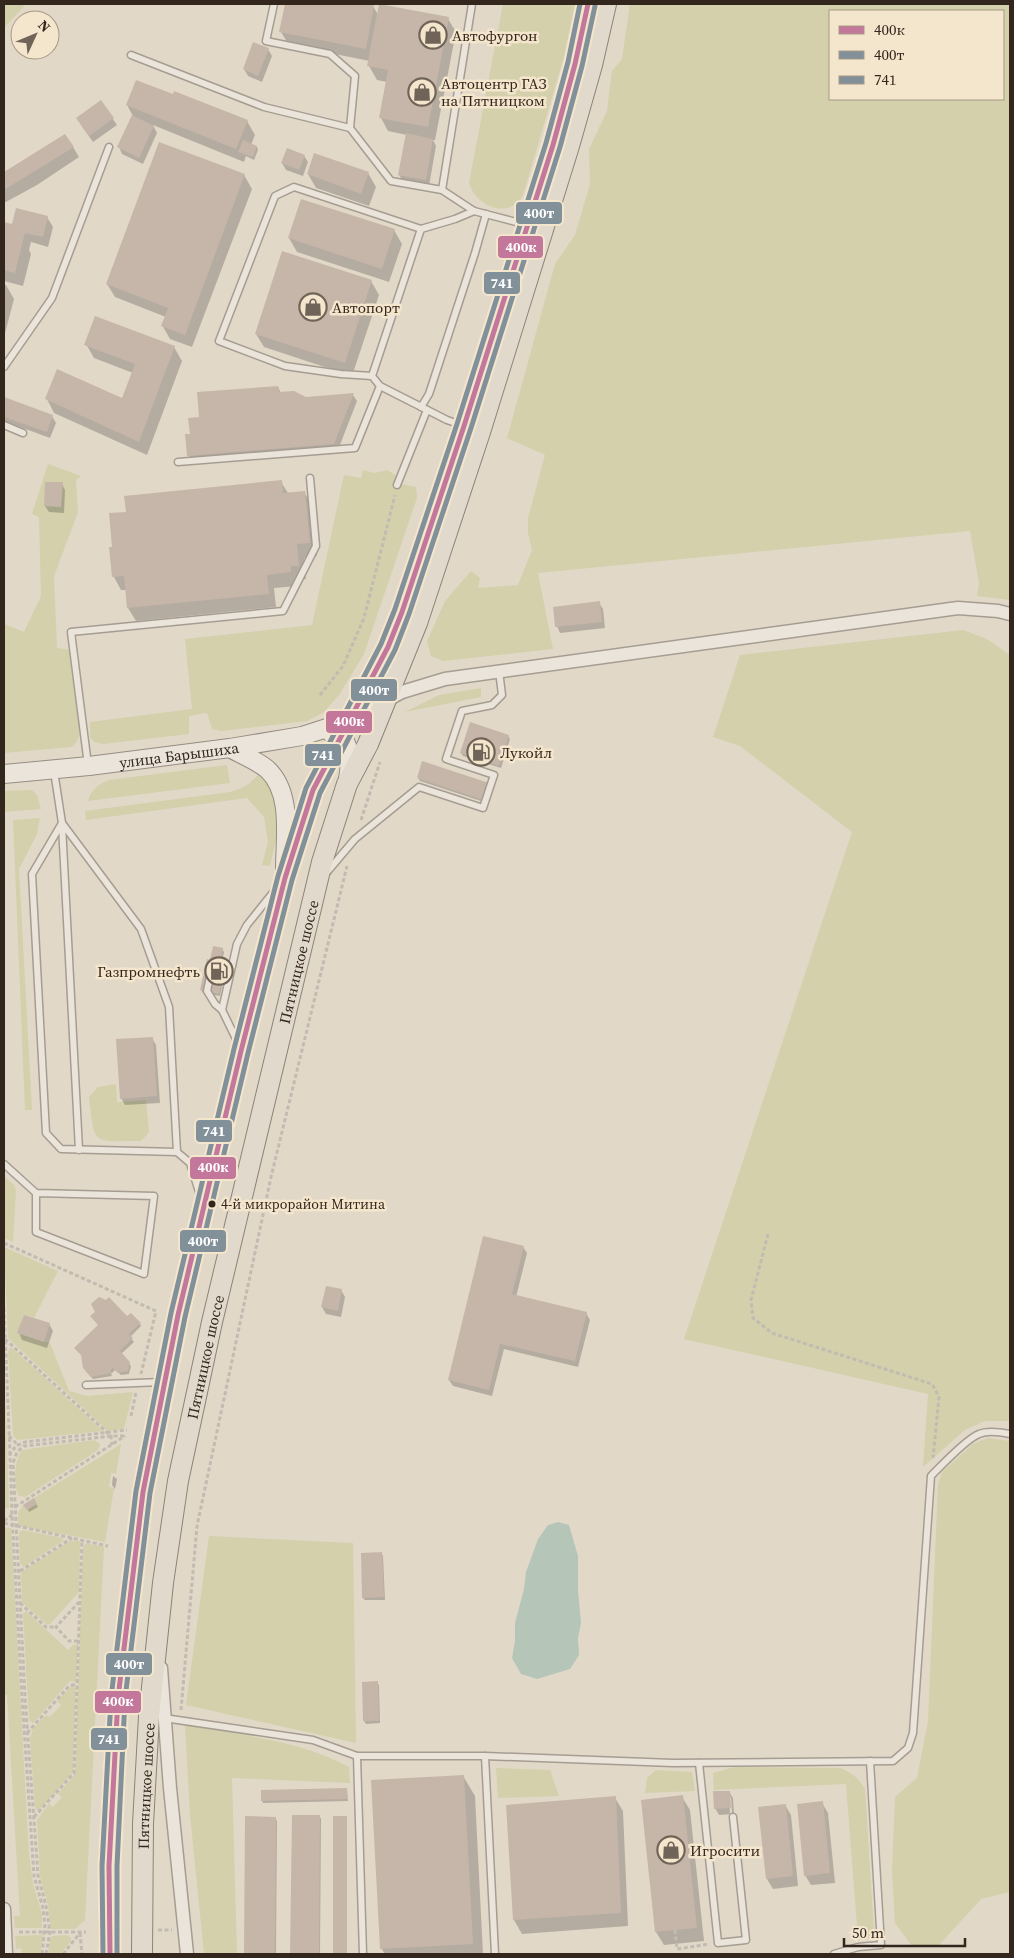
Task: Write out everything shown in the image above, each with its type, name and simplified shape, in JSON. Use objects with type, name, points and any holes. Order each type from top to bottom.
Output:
[{"type":"main road","name":"Пятницкое шоссе","points":[[142,1954],[143,1824],[149,1716],[178,1481],[208,1341],[322,862],[348,784],[368,744],[417,623],[480,432],[536,228],[588,4]]},
{"type":"main road","name":"Пятницкое шоссе","points":[[110,1954],[109,1866],[118,1698],[143,1492],[204,1206],[285,878],[313,790],[388,646],[402,612],[464,426],[536,228],[592,65],[606,4]]},
{"type":"main road","name":"улица Барышиха","points":[[4,774],[89,766],[230,748],[320,731],[384,702]]},
{"type":"main road","points":[[320,731],[335,733],[350,752],[351,765],[348,784]]},
{"type":"main road","points":[[230,748],[266,769],[273,776],[283,794],[285,878]]},
{"type":"street","points":[[384,702],[402,692],[445,678],[958,608],[998,610],[1010,614]]},
{"type":"street","points":[[159,1625],[179,1929],[187,1954]]},
{"type":"street","points":[[4,1909],[6,1954]]},
{"type":"lane","points":[[274,4],[266,41],[330,54],[355,76],[350,128]]},
{"type":"lane","points":[[442,190],[472,4]]},
{"type":"lane","points":[[130,55],[264,107],[350,128],[391,181],[442,190],[474,211],[536,228]]},
{"type":"lane","points":[[4,368],[52,298],[109,147]]},
{"type":"lane","points":[[464,426],[380,386],[372,376],[340,374],[285,366],[219,340],[275,196],[294,187],[421,229],[456,219],[474,211]]},
{"type":"lane","points":[[397,484],[476,253],[486,214]]},
{"type":"lane","points":[[372,376],[421,229]]},
{"type":"lane","points":[[178,462],[355,448],[380,386]]},
{"type":"lane","points":[[4,425],[23,433]]},
{"type":"lane","points":[[89,766],[71,632],[283,611],[316,546],[310,478]]},
{"type":"lane","points":[[316,888],[335,860],[355,839],[419,787],[484,808],[494,775],[446,759],[462,711],[492,705],[502,695],[499,671]]},
{"type":"lane","points":[[54,770],[62,823],[79,1150]]},
{"type":"lane","points":[[62,823],[32,874],[46,1134],[62,1149],[178,1152]]},
{"type":"lane","points":[[62,823],[142,929],[170,1007],[178,1152],[190,1164],[204,1206]]},
{"type":"lane","points":[[222,1010],[236,944],[247,925],[285,878]]},
{"type":"lane","points":[[232,966],[213,962],[206,992],[222,1010],[241,1051]]},
{"type":"lane","points":[[4,1164],[36,1193],[154,1196],[144,1274],[36,1232],[36,1193]]},
{"type":"lane","points":[[86,1385],[165,1382]]},
{"type":"lane","points":[[164,1718],[313,1740],[357,1756],[485,1756],[698,1763],[893,1761],[908,1748],[913,1733],[931,1476],[949,1457],[978,1434],[991,1431],[1010,1434]]},
{"type":"lane","points":[[357,1756],[363,1954]]},
{"type":"lane","points":[[485,1756],[495,1954]]},
{"type":"lane","points":[[834,1954],[858,1947],[881,1945],[870,1761]]},
{"type":"lane","points":[[698,1763],[718,1943],[746,1940],[733,1817]]},
{"type":"path","points":[[320,695],[343,666],[364,618],[397,484]]},
{"type":"path","points":[[180,1720],[197,1526],[271,1177],[346,868],[383,754]]},
{"type":"path","points":[[768,1234],[751,1300],[753,1318],[772,1333],[932,1384],[939,1397],[931,1476]]},
{"type":"path","points":[[4,1243],[156,1311],[131,1416]]},
{"type":"path","points":[[4,1308],[12,1515],[19,1571],[38,1875],[46,1906],[48,1932],[46,1954]]},
{"type":"path","points":[[5,1339],[109,1434],[112,1444]]},
{"type":"path","points":[[42,1954],[48,1932],[34,1876],[16,1599],[14,1526],[16,1506],[13,1463],[17,1452],[24,1446],[127,1430]]},
{"type":"path","points":[[9,1436],[16,1443],[20,1444],[109,1434],[126,1436],[16,1506],[12,1515],[4,1522],[14,1526],[108,1546]]},
{"type":"path","points":[[10,1454],[20,1444]]},
{"type":"path","points":[[15,1574],[72,1538]]},
{"type":"path","points":[[30,1821],[74,1773],[82,1540]]},
{"type":"path","points":[[16,1599],[46,1627],[56,1628],[69,1641],[78,1641]]},
{"type":"path","points":[[56,1628],[80,1602]]},
{"type":"path","points":[[24,1736],[69,1686],[77,1684]]},
{"type":"path","points":[[156,1930],[179,1929]]},
{"type":"path","points":[[173,1938],[179,1929]]},
{"type":"path","points":[[675,1930],[677,1949],[718,1943]]},
{"type":"path","points":[[15,1932],[86,1932]]},
{"type":"path","points":[[63,1954],[80,1933]]},
{"type":"path","points":[[80,1933],[82,1954]]},
{"type":"shaded area","points":[[4,4],[26,4],[20,10],[10,10],[10,21],[4,28]]},
{"type":"shaded area","points":[[503,4],[575,4],[564,57],[523,195],[517,203],[502,209],[485,204],[478,199],[469,183]]},
{"type":"shaded area","points":[[630,4],[1010,4],[1010,600],[977,596],[979,583],[970,531],[538,573],[553,649],[443,661],[431,656],[427,641],[445,601],[471,571],[480,578],[478,588],[518,585],[532,550],[528,533],[528,518],[545,455],[507,438],[555,264],[575,235],[590,184],[589,149],[607,111],[612,71],[622,59]]},
{"type":"shaded area","points":[[48,464],[81,476],[76,480],[78,512],[54,576],[57,648],[71,650],[81,726],[78,740],[72,747],[4,753],[4,624],[24,632],[41,596],[39,517],[32,514]]},
{"type":"shaded area","points":[[363,470],[375,473],[387,470],[397,476],[401,484],[416,487],[417,498],[364,654],[339,695],[324,712],[307,721],[221,731],[212,729],[207,713],[189,716],[189,734],[103,744],[94,742],[90,737],[90,722],[192,709],[185,639],[312,625],[344,475],[361,478]]},
{"type":"shaded area","points":[[963,630],[987,639],[1010,655],[1010,1421],[985,1421],[965,1430],[923,1467],[928,1394],[684,1339],[852,832],[740,746],[713,737],[740,655]]},
{"type":"shaded area","points":[[481,688],[481,697],[405,712],[439,695]]},
{"type":"shaded area","points":[[227,765],[230,783],[88,801],[91,793],[96,788],[109,780]]},
{"type":"shaded area","points":[[261,770],[268,777],[281,818],[270,866],[262,865],[268,842],[264,817],[247,798],[86,820],[85,811],[230,792],[248,784]]},
{"type":"shaded area","points":[[32,790],[37,795],[41,809],[4,812],[4,791]]},
{"type":"shaded area","points":[[40,818],[37,834],[19,869],[32,1110],[25,1110],[13,820]]},
{"type":"shaded area","points":[[116,1084],[117,1102],[146,1100],[149,1132],[141,1141],[104,1140],[95,1133],[89,1097],[98,1087]]},
{"type":"shaded area","points":[[4,1176],[14,1185],[16,1190],[13,1242],[4,1238]]},
{"type":"shaded area","points":[[4,1247],[58,1271],[34,1318],[24,1315],[18,1333],[50,1343],[69,1391],[87,1396],[133,1392],[124,1429],[108,1431],[8,1338]]},
{"type":"shaded area","points":[[11,1347],[103,1431],[17,1440],[13,1435],[8,1351]]},
{"type":"shaded area","points":[[4,1358],[9,1507],[4,1510]]},
{"type":"shaded area","points":[[988,1438],[1010,1441],[1010,1892],[981,1899],[938,1946],[912,1946],[895,1923],[892,1872],[895,1797],[917,1778],[928,1721],[938,1485],[942,1472],[973,1444]]},
{"type":"shaded area","points":[[94,1440],[100,1444],[98,1450],[25,1497],[19,1496],[15,1473],[17,1460],[22,1450]]},
{"type":"shaded area","points":[[121,1444],[116,1474],[111,1473],[109,1487],[114,1488],[105,1542],[18,1526],[18,1513],[23,1505]]},
{"type":"shaded area","points":[[558,1522],[569,1525],[578,1556],[578,1590],[581,1623],[578,1638],[579,1655],[570,1669],[537,1679],[521,1674],[512,1658],[515,1641],[515,1623],[524,1589],[526,1572],[538,1539],[548,1525]]},
{"type":"shaded area","points":[[4,1528],[11,1528],[29,1854],[33,1884],[42,1914],[42,1928],[15,1928],[14,1916],[20,1916],[7,1695],[4,1695]]},
{"type":"shaded area","points":[[22,1530],[63,1538],[63,1541],[23,1567],[20,1562],[19,1533]]},
{"type":"shaded area","points":[[209,1536],[353,1543],[356,1743],[186,1705]]},
{"type":"shaded area","points":[[70,1541],[80,1541],[79,1592],[47,1625],[22,1602],[21,1572]]},
{"type":"shaded area","points":[[86,1543],[104,1547],[85,1920],[75,1929],[51,1929],[48,1905],[40,1876],[37,1820],[49,1804],[53,1807],[62,1797],[58,1794],[75,1774],[83,1548]]},
{"type":"shaded area","points":[[26,1611],[68,1650],[73,1645],[78,1644],[76,1682],[70,1681],[33,1723],[29,1720],[23,1614]]},
{"type":"shaded area","points":[[72,1686],[76,1688],[73,1772],[38,1811],[35,1807],[30,1738],[33,1729],[46,1715],[50,1717],[61,1705],[57,1701]]},
{"type":"shaded area","points":[[185,1725],[290,1744],[310,1750],[349,1767],[350,1783],[232,1778],[237,1954],[204,1954],[190,1815]]},
{"type":"shaded area","points":[[734,1767],[840,1768],[855,1776],[860,1782],[865,1789],[874,1932],[871,1937],[858,1939],[846,1784],[714,1790],[713,1773]]},
{"type":"shaded area","points":[[496,1768],[550,1770],[559,1796],[498,1798]]},
{"type":"shaded area","points":[[656,1770],[692,1772],[695,1791],[645,1793],[647,1778]]},
{"type":"shaded area","points":[[43,1935],[40,1954],[22,1954],[21,1948],[16,1949],[15,1936]]},
{"type":"shaded area","points":[[67,1935],[71,1938],[71,1941],[60,1954],[48,1954],[52,1936]]},
{"type":"building","points":[[285,4],[374,5],[366,49],[279,32]]},
{"type":"building","points":[[379,4],[449,17],[428,127],[379,118],[388,70],[367,66]]},
{"type":"building","points":[[253,42],[269,48],[258,76],[243,69]]},
{"type":"building","points":[[136,80],[173,94],[174,91],[248,120],[236,149],[126,105]]},
{"type":"building","points":[[101,100],[114,118],[89,136],[76,118]]},
{"type":"building","points":[[132,115],[154,126],[139,158],[117,147]]},
{"type":"building","points":[[406,133],[433,139],[426,180],[398,175]]},
{"type":"building","points":[[65,134],[74,147],[4,190],[4,172]]},
{"type":"building","points":[[243,140],[257,146],[253,157],[238,152]]},
{"type":"building","points":[[159,142],[245,174],[185,335],[161,326],[168,308],[106,284]]},
{"type":"building","points":[[287,148],[305,155],[299,170],[281,163]]},
{"type":"building","points":[[314,153],[369,172],[361,194],[307,174]]},
{"type":"building","points":[[301,199],[395,229],[382,269],[288,238]]},
{"type":"building","points":[[16,208],[48,216],[43,237],[25,233],[15,273],[4,270],[4,222],[12,224]]},
{"type":"building","name":"Автопорт","points":[[282,251],[372,280],[345,363],[255,334]]},
{"type":"building","points":[[95,316],[175,346],[139,442],[45,399],[57,369],[122,398],[135,364],[84,345]]},
{"type":"building","points":[[278,386],[279,392],[294,391],[306,397],[354,393],[334,444],[187,456],[185,434],[190,434],[188,418],[199,417],[197,392]]},
{"type":"building","points":[[4,397],[53,415],[47,432],[4,417]]},
{"type":"building","points":[[282,480],[283,493],[305,491],[310,543],[297,544],[299,566],[291,566],[291,572],[267,575],[269,594],[127,608],[124,576],[112,577],[109,547],[112,547],[109,513],[126,512],[124,496]]},
{"type":"building","points":[[45,482],[63,482],[61,507],[44,506]]},
{"type":"building","points":[[600,601],[602,622],[555,627],[553,607]]},
{"type":"building","points":[[470,722],[509,735],[499,766],[460,753]]},
{"type":"building","points":[[422,761],[489,783],[483,800],[417,778]]},
{"type":"building","points":[[213,946],[223,948],[220,962],[226,963],[219,994],[200,990],[207,959],[210,960]]},
{"type":"building","points":[[153,1037],[157,1096],[120,1099],[116,1039]]},
{"type":"building","points":[[483,1236],[524,1246],[512,1294],[587,1312],[575,1361],[500,1344],[489,1390],[448,1380]]},
{"type":"building","points":[[326,1286],[342,1289],[338,1311],[321,1307]]},
{"type":"building","points":[[99,1297],[106,1300],[109,1297],[127,1316],[131,1313],[141,1323],[129,1334],[133,1338],[120,1351],[130,1362],[128,1371],[118,1373],[113,1368],[110,1371],[112,1373],[91,1377],[83,1368],[81,1355],[74,1348],[98,1325],[90,1316],[95,1312],[91,1304]]},
{"type":"building","points":[[24,1315],[50,1323],[44,1342],[17,1333]]},
{"type":"building","points":[[34,1498],[37,1504],[27,1510],[23,1505]]},
{"type":"building","points":[[382,1552],[384,1597],[362,1598],[361,1553]]},
{"type":"building","points":[[378,1681],[379,1721],[363,1721],[362,1682]]},
{"type":"building","points":[[464,1775],[473,1944],[380,1949],[371,1780]]},
{"type":"building","points":[[347,1788],[348,1799],[261,1801],[261,1790]]},
{"type":"building","points":[[713,1791],[730,1791],[731,1808],[714,1809]]},
{"type":"building","points":[[683,1795],[697,1928],[655,1932],[641,1800]]},
{"type":"building","points":[[616,1796],[621,1913],[513,1920],[506,1805]]},
{"type":"building","points":[[823,1801],[830,1873],[804,1876],[797,1804]]},
{"type":"building","points":[[786,1804],[793,1876],[766,1879],[758,1807]]},
{"type":"building","points":[[292,1815],[320,1815],[319,1954],[290,1954]]},
{"type":"building","points":[[245,1816],[276,1817],[275,1954],[244,1954]]},
{"type":"building","points":[[333,1816],[347,1816],[347,1954],[333,1954]]},
{"type":"transit line","name":"741","points":[[103,1954],[102,1866],[111,1698],[136,1491],[171,1313],[234,1049],[278,876],[306,788],[381,644],[395,609],[457,424],[546,143],[568,62],[580,4]]},
{"type":"transit line","name":"400к","points":[[110,1954],[109,1866],[118,1698],[143,1492],[178,1315],[241,1051],[285,878],[313,790],[388,647],[402,612],[464,426],[553,145],[575,64],[588,4]]},
{"type":"transit line","name":"400т","points":[[117,1954],[117,1866],[125,1699],[150,1493],[185,1317],[248,1053],[292,880],[320,793],[395,650],[409,614],[471,428],[560,147],[582,66],[595,6]]},
{"type":"place","name":"Автофургон","points":[[433,35]]},
{"type":"place","name":"Автоцентр ГАЗ на Пятницком","points":[[422,92]]},
{"type":"place","name":"Автопорт","points":[[313,307]]},
{"type":"place","name":"Лукойл","points":[[481,752]]},
{"type":"place","name":"Газпромнефть","points":[[219,971]]},
{"type":"place","name":"4-й микрорайон Митина","points":[[212,1204]]},
{"type":"place","name":"Игросити","points":[[671,1850]]}]
